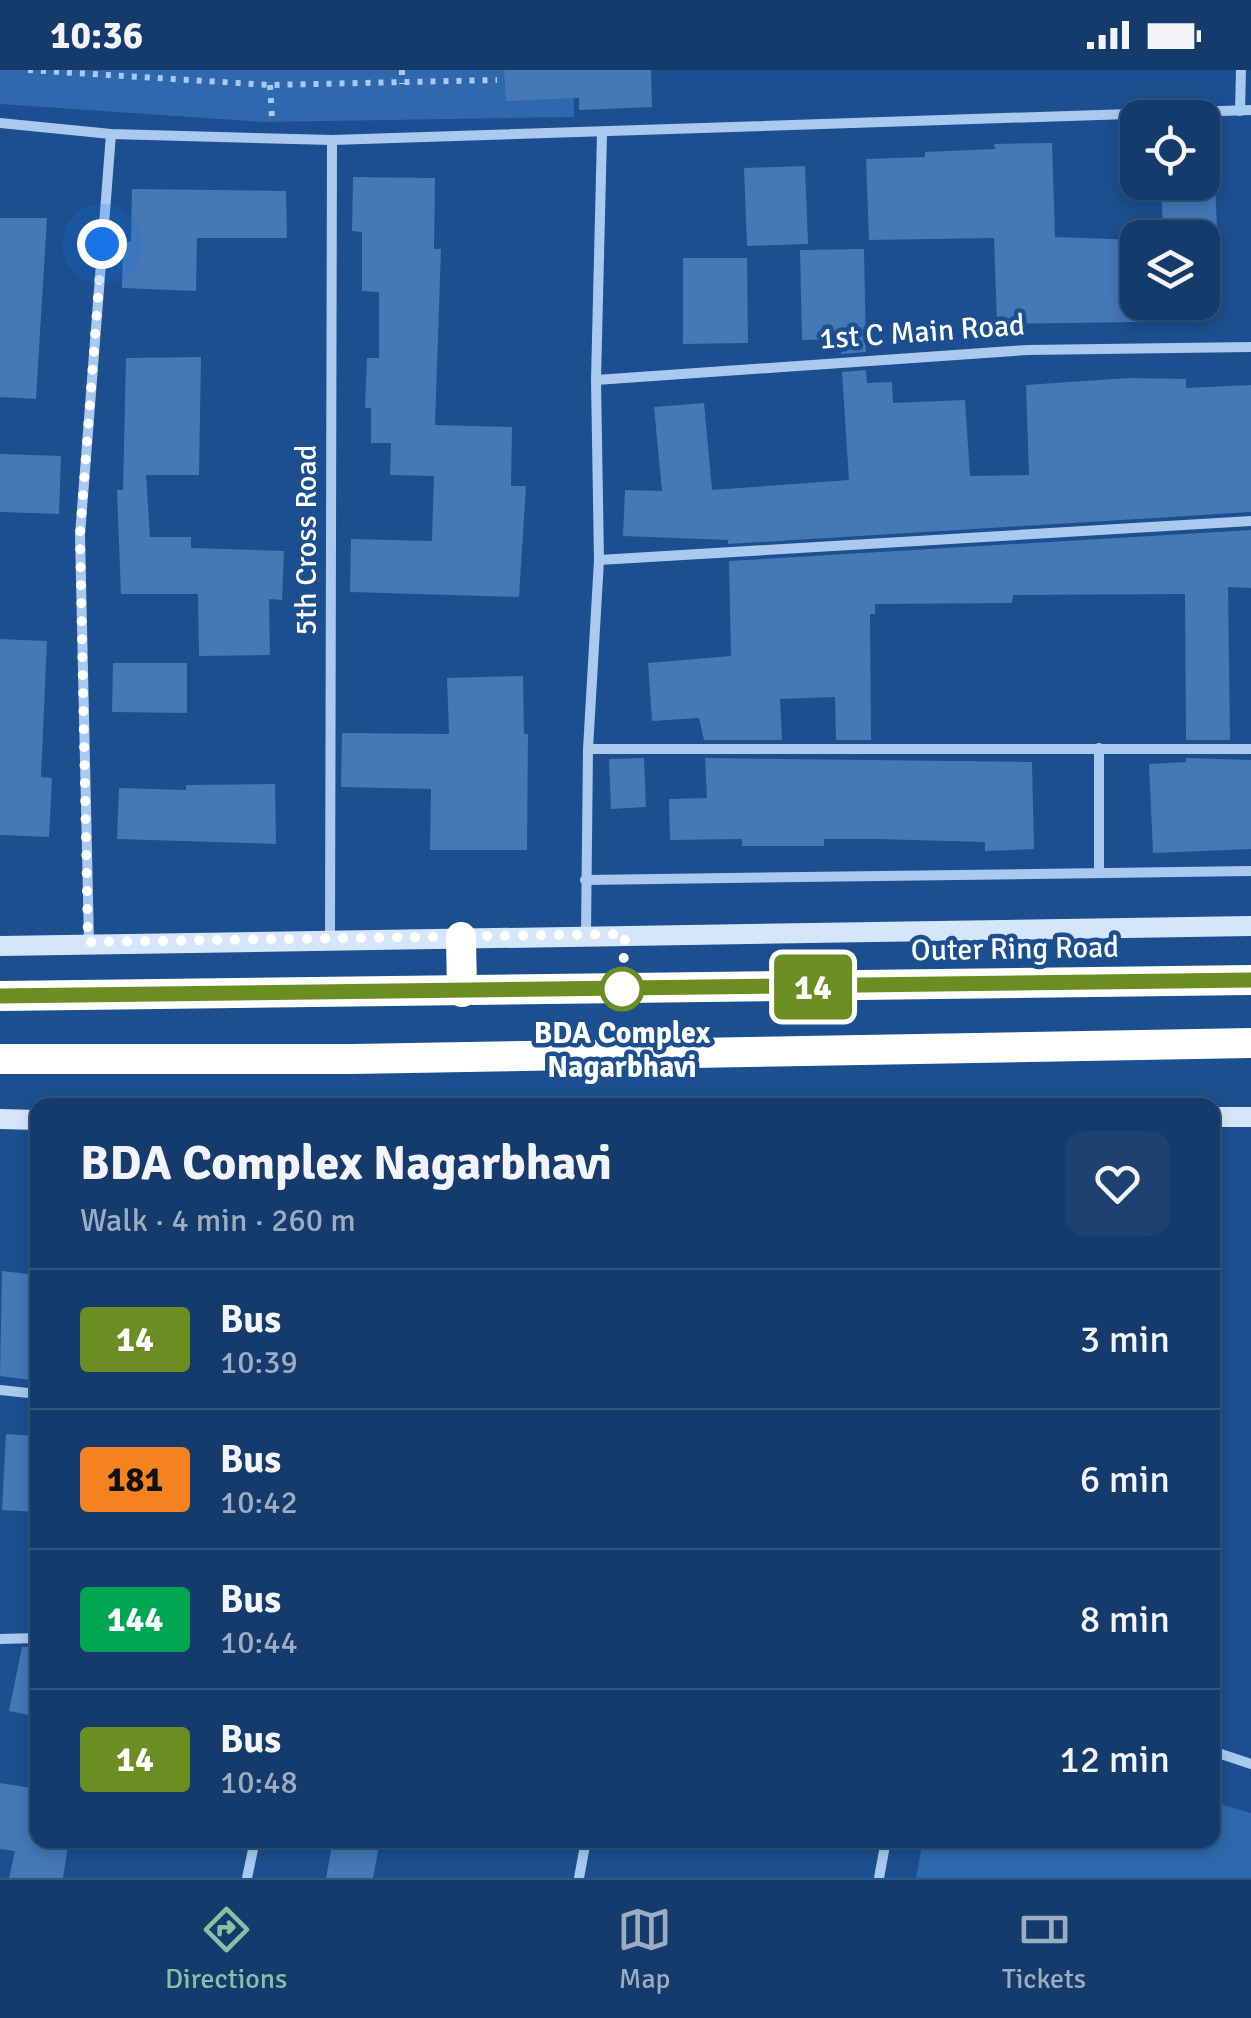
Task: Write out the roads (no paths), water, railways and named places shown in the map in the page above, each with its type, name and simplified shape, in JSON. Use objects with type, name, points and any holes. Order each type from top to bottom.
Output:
[{"type":"highway","points":[[461,937],[462,992]]},
{"type":"highway","name":"Outer Ring Road","points":[[0,996],[1251,980]]},
{"type":"highway","points":[[0,1059],[352,1059],[1251,1043]]},
{"type":"street","points":[[0,123],[111,134],[332,140],[1245,111],[1241,70]]},
{"type":"street","points":[[88,942],[80,535],[111,134]]},
{"type":"street","points":[[586,934],[588,748],[599,560],[596,380],[602,134]]},
{"type":"street","name":"5th Cross Road","points":[[330,940],[332,140]]},
{"type":"street","name":"1st C Main Road","points":[[596,380],[1027,350],[1251,347]]},
{"type":"street","points":[[599,560],[1251,522]]},
{"type":"street","points":[[588,748],[1251,749]]},
{"type":"street","points":[[1098,873],[1099,748]]},
{"type":"street","points":[[585,880],[1251,871]]},
{"type":"street","points":[[0,946],[1251,926]]},
{"type":"street","points":[[1220,1118],[1251,1117]]},
{"type":"street","points":[[0,1120],[30,1120]]},
{"type":"street","points":[[0,1390],[30,1393]]},
{"type":"street","points":[[0,1639],[30,1638]]},
{"type":"street","points":[[1220,1754],[1251,1764]]},
{"type":"street","points":[[247,1878],[254,1848]]},
{"type":"street","points":[[579,1878],[585,1848]]},
{"type":"street","points":[[880,1878],[885,1848]]},
{"type":"place","name":"BDA Complex Nagarbhavi","points":[[622,989]]}]
